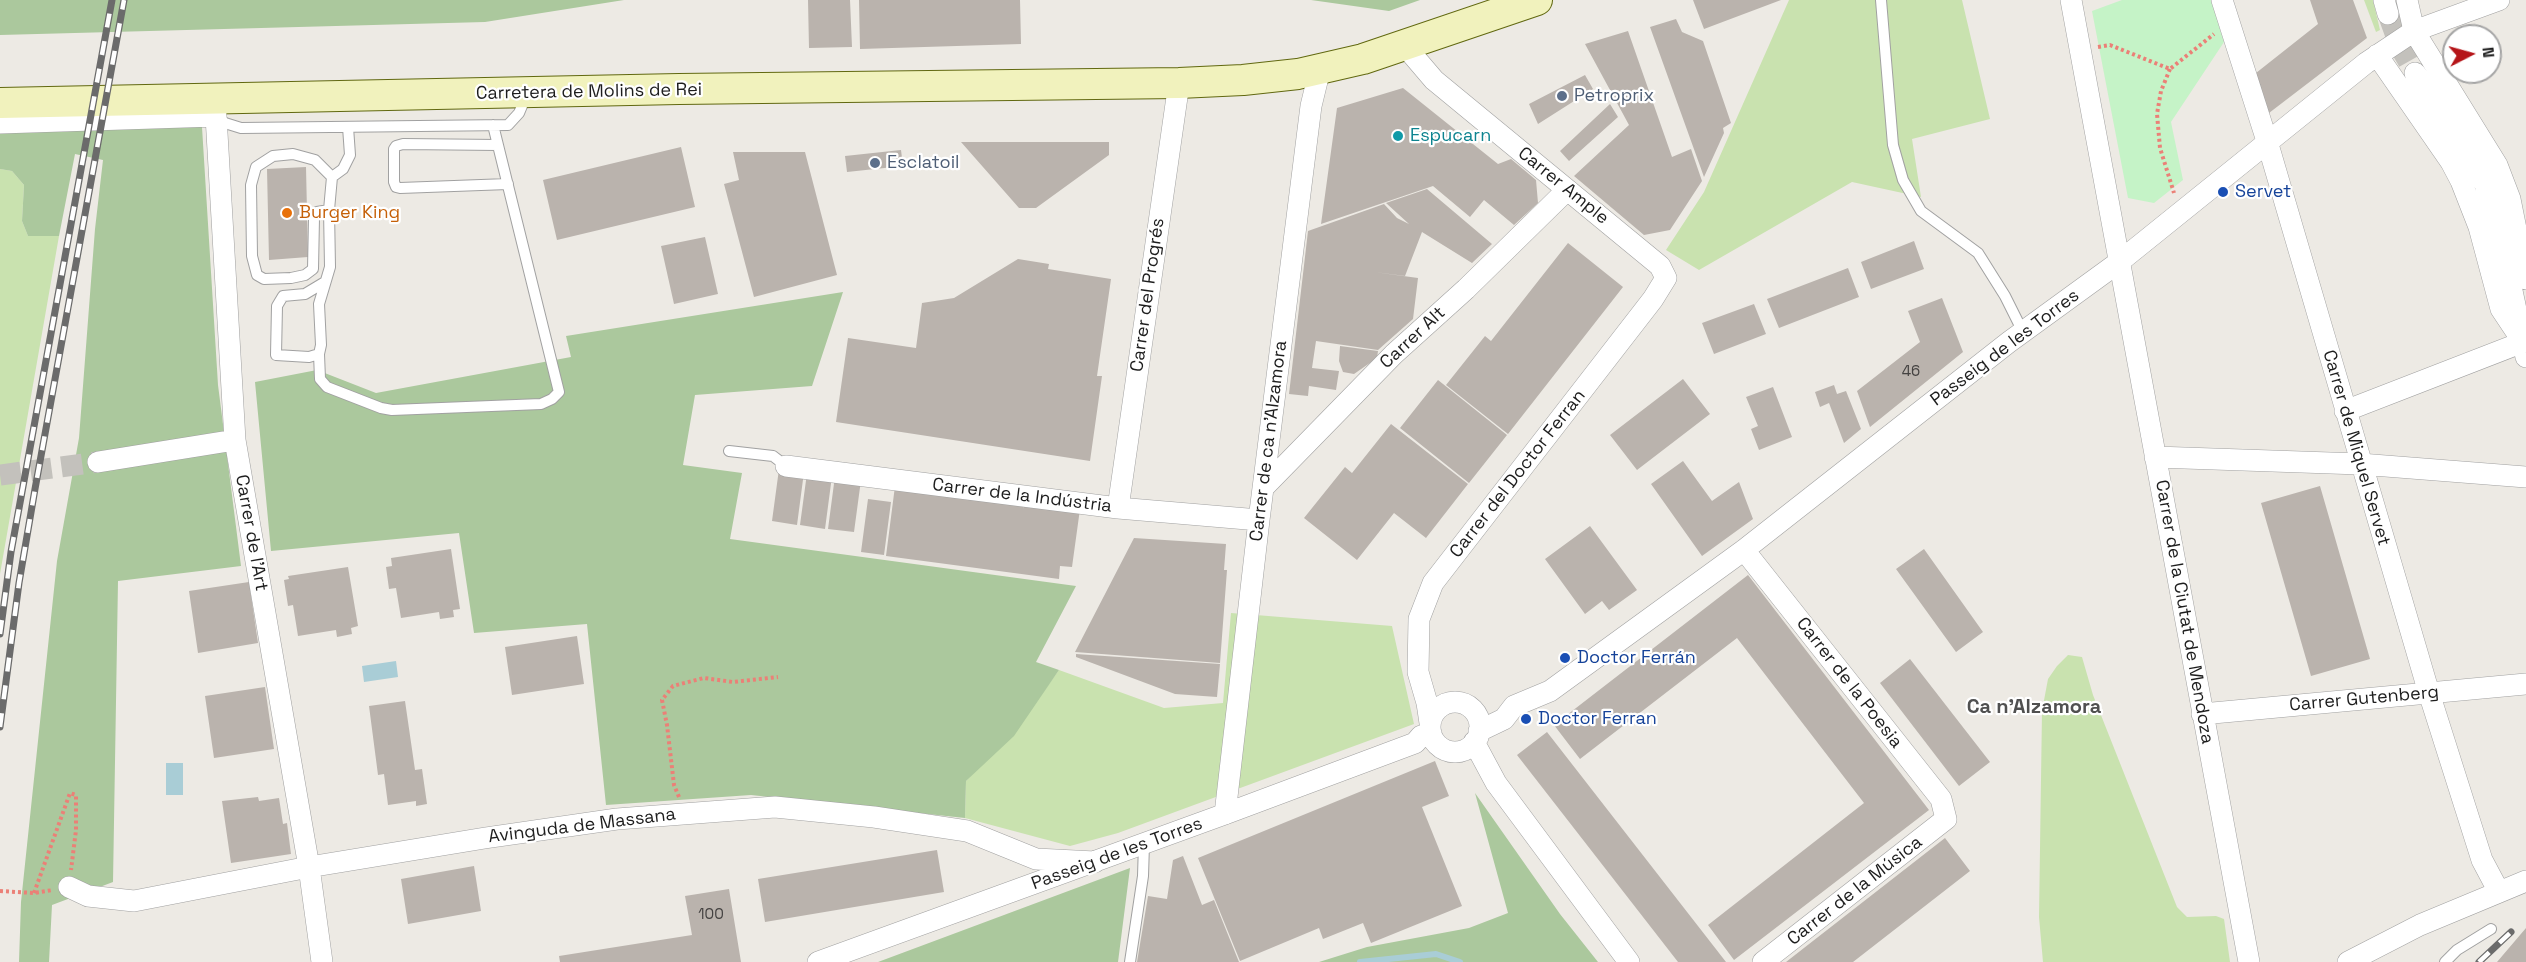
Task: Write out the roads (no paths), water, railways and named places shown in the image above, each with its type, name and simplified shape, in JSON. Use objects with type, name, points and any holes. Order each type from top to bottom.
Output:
[{"type":"main road","name":"Carretera de Molins de Rei","points":[[0,103],[215,108],[528,93],[1179,83],[1268,78],[1320,69],[1405,46],[1537,0]]},
{"type":"street","name":"Carrer de Miquel Servet","points":[[2222,0],[2267,141],[2428,693],[2482,860],[2499,892]]},
{"type":"street","points":[[2407,0],[2414,31],[2497,165],[2510,199],[2526,279]]},
{"type":"street","name":"Passeig de les Torres","points":[[1471,741],[1504,719],[1514,706],[1550,691],[1744,550],[2023,332],[2119,262],[2377,55],[2414,31],[2499,0]]},
{"type":"street","name":"Carrer de la Ciutat de Mendoza","points":[[2078,2],[2119,262],[2249,962]]},
{"type":"street","name":"Carrer Ample","points":[[1405,46],[1434,80],[1660,266],[1666,278]]},
{"type":"street","points":[[2377,55],[2445,153],[2461,181],[2479,226],[2501,309],[2525,343]]},
{"type":"street","name":"Carrer de ca n'Alzamora","points":[[1225,814],[1311,106],[1320,69]]},
{"type":"street","points":[[2415,73],[2459,138],[2485,184],[2500,234],[2525,343]]},
{"type":"street","name":"Carrer del Progrés","points":[[1118,508],[1179,83]]},
{"type":"street","name":"Carretera de Molins de Rei","points":[[0,123],[215,108]]},
{"type":"street","name":"Carrer de l'Art","points":[[215,108],[235,440],[309,867],[322,962]]},
{"type":"street","name":"Carrer Alt","points":[[1263,488],[1394,354],[1466,289],[1567,190]]},
{"type":"street","name":"Carrer del Doctor Ferran","points":[[1428,736],[1423,687],[1418,672],[1419,619],[1433,583],[1653,299],[1666,278]]},
{"type":"street","points":[[2345,411],[2525,343]]},
{"type":"street","points":[[98,462],[235,440]]},
{"type":"street","points":[[2155,457],[2360,464],[2526,477]]},
{"type":"street","name":"Carrer de la Indústria","points":[[786,466],[1118,508],[1259,520]]},
{"type":"street","name":"Carrer de la Poesia","points":[[1744,550],[1941,799],[1946,819]]},
{"type":"street","name":"Carrer Gutenberg","points":[[2202,714],[2526,684]]},
{"type":"street","points":[[1423,687],[1449,702]]},
{"type":"street","points":[[1449,702],[1459,702],[1472,710],[1479,721],[1471,741],[1451,752],[1428,736],[1434,714],[1440,706],[1449,702]]},
{"type":"street","name":"Passeig de les Torres","points":[[1472,710],[1506,704],[1514,706]]},
{"type":"street","name":"Passeig de les Torres","points":[[818,962],[1225,814],[1428,736]]},
{"type":"street","points":[[1471,741],[1496,783],[1629,962]]},
{"type":"street","name":"Avinguda de Massana","points":[[64,888],[88,896],[134,902],[309,867],[562,827],[617,819],[775,807],[873,817],[967,831],[1036,859],[1095,862]]},
{"type":"street","name":"Carrer de la Música","points":[[1763,962],[1946,819]]},
{"type":"street","points":[[2348,962],[2420,925],[2526,880]]},
{"type":"lane","points":[[1881,0],[1893,145],[1903,180],[1921,211],[1978,253],[2005,296],[2023,332]]},
{"type":"lane","points":[[215,108],[225,123],[241,129],[508,125],[519,113],[528,93]]},
{"type":"lane","points":[[348,127],[350,155],[343,169],[332,177],[329,210],[330,267],[319,304],[320,379],[327,387],[392,410],[541,404],[552,399],[559,392],[493,125]]},
{"type":"lane","points":[[498,146],[403,144],[396,146],[394,149],[394,182],[396,187],[400,188],[508,184]]},
{"type":"lane","points":[[329,210],[317,212],[314,218],[313,269],[305,275],[291,278],[264,279],[257,275],[252,256],[251,185],[256,167],[273,156],[292,154],[315,160],[332,177]]},
{"type":"lane","points":[[319,354],[309,357],[276,355],[277,306],[283,296],[305,294],[325,282]]},
{"type":"lane","points":[[729,451],[773,456],[786,466]]},
{"type":"lane","points":[[1130,962],[1143,876],[1144,844]]},
{"type":"lane","points":[[2445,962],[2457,950],[2491,929]]},
{"type":"water","points":[[396,661],[398,677],[364,682],[362,666]]},
{"type":"water","points":[[166,763],[183,763],[183,795],[166,795]]},
{"type":"waterway","points":[[1360,962],[1436,954],[1460,962]]},
{"type":"tunnel","points":[[2388,14],[2400,47],[2415,73]]},
{"type":"tunnel","points":[[0,475],[98,462]]},
{"type":"railway","points":[[0,634],[11,552],[112,0]]},
{"type":"railway","points":[[0,727],[19,583],[35,489],[124,0]]},
{"type":"railway","points":[[2479,962],[2511,932]]},
{"type":"place","name":"Petroprix","points":[[1562,96]]},
{"type":"place","name":"Espucarn","points":[[1398,136]]},
{"type":"place","name":"Esclatoil","points":[[875,163]]},
{"type":"place","name":"Servet","points":[[2223,192]]},
{"type":"place","name":"Burger King","points":[[287,213]]},
{"type":"place","name":"Doctor Ferrán","points":[[1565,658]]},
{"type":"place","name":"Doctor Ferran","points":[[1526,719]]},
{"type":"district","name":"Ca n'Alzamora","points":[[2034,708]]}]
